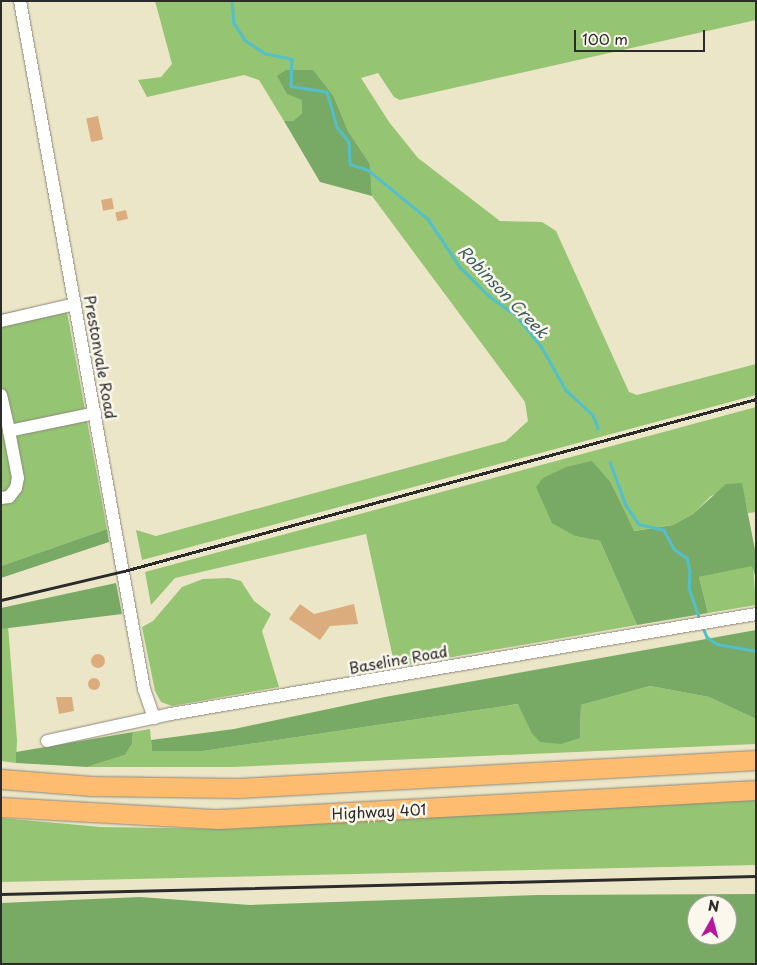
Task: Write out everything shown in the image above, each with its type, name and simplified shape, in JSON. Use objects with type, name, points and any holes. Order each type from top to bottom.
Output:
[{"type":"highway","name":"Highway 401","points":[[1,780],[102,786],[238,788],[756,760]]},
{"type":"highway","name":"Highway 401","points":[[1,808],[218,819],[756,790]]},
{"type":"street","name":"Prestonvale Road","points":[[20,1],[144,689],[154,718]]},
{"type":"street","points":[[1,320],[75,304]]},
{"type":"street","points":[[1,396],[10,431],[18,478],[16,488],[9,497],[1,498]]},
{"type":"street","points":[[10,431],[95,413]]},
{"type":"street","name":"Baseline Road","points":[[47,741],[154,718],[756,614]]},
{"type":"green space","points":[[155,1],[756,1],[756,20],[400,100],[394,97],[378,73],[361,78],[389,122],[418,158],[500,221],[542,222],[556,231],[629,392],[637,395],[756,364],[756,395],[142,560],[136,530],[156,536],[506,441],[528,421],[525,402],[372,196],[370,164],[348,131],[334,97],[302,100],[302,113],[293,121],[284,121],[259,80],[244,75],[147,97],[138,80],[161,77],[172,64]]},
{"type":"green space","points":[[286,70],[313,70],[334,97],[348,131],[370,164],[372,196],[320,182],[284,121],[293,121],[302,113],[302,100],[287,94],[277,76]]},
{"type":"green space","points":[[65,301],[107,529],[1,566],[1,314]]},
{"type":"green space","points":[[756,407],[756,512],[748,513],[741,483],[711,496],[693,514],[673,525],[633,531],[611,483],[575,536],[600,541],[637,625],[395,667],[366,534],[175,578],[151,605],[145,572]]},
{"type":"green space","points":[[592,461],[611,483],[634,531],[673,525],[693,514],[726,484],[742,483],[756,555],[756,579],[752,566],[699,577],[708,613],[637,625],[600,541],[575,536],[552,523],[536,487],[543,478],[566,467]]},
{"type":"green space","points":[[107,529],[109,542],[1,578],[1,566]]},
{"type":"green space","points":[[753,565],[756,605],[708,613],[699,577]]},
{"type":"green space","points":[[229,578],[241,581],[254,601],[271,614],[262,631],[279,687],[172,706],[161,702],[155,691],[142,627],[153,621],[182,587],[203,579]]},
{"type":"green space","points":[[116,583],[122,614],[1,629],[1,608]]},
{"type":"green space","points":[[8,626],[17,740],[16,763],[1,761],[1,629]]},
{"type":"green space","points":[[756,630],[756,719],[709,697],[650,686],[581,705],[580,738],[561,744],[540,742],[531,732],[518,704],[203,751],[152,751],[151,740],[234,729],[385,697]]},
{"type":"green space","points":[[650,686],[709,697],[756,719],[756,744],[232,767],[87,767],[125,755],[132,744],[133,732],[150,729],[152,751],[203,751],[519,704],[531,732],[580,738],[581,705]]},
{"type":"green space","points":[[133,732],[132,744],[125,755],[87,767],[16,763],[16,752]]},
{"type":"green space","points":[[756,797],[756,865],[1,882],[1,818],[101,827],[229,829]]},
{"type":"green space","points":[[756,894],[756,964],[1,964],[1,903],[140,897],[250,905],[538,895]]},
{"type":"building","points":[[98,116],[103,139],[91,142],[86,118]]},
{"type":"building","points":[[112,198],[114,209],[103,211],[101,200]]},
{"type":"building","points":[[126,210],[128,219],[117,221],[115,212]]},
{"type":"building","points":[[300,604],[314,614],[354,604],[358,624],[330,626],[320,640],[289,619]]},
{"type":"building","points":[[98,654],[103,656],[105,661],[103,666],[98,668],[93,666],[91,661],[93,656]]},
{"type":"building","points":[[94,678],[100,684],[94,690],[88,684]]},
{"type":"building","points":[[56,697],[72,697],[74,711],[59,714]]},
{"type":"waterway","name":"Robinson Creek","points":[[232,1],[234,23],[245,40],[264,53],[292,59],[291,86],[327,92],[337,127],[349,142],[350,164],[368,170],[428,219],[460,267],[489,296],[515,314],[541,346],[566,390],[593,415],[598,428]]},
{"type":"waterway","name":"Robinson Creek","points":[[610,462],[626,505],[639,524],[664,530],[674,549],[687,558],[690,571],[689,588],[699,617]]},
{"type":"waterway","name":"Robinson Creek","points":[[704,630],[707,637],[717,644],[756,651]]},
{"type":"railway","points":[[1,600],[124,571],[756,399]]},
{"type":"railway","points":[[1,894],[756,876]]}]
